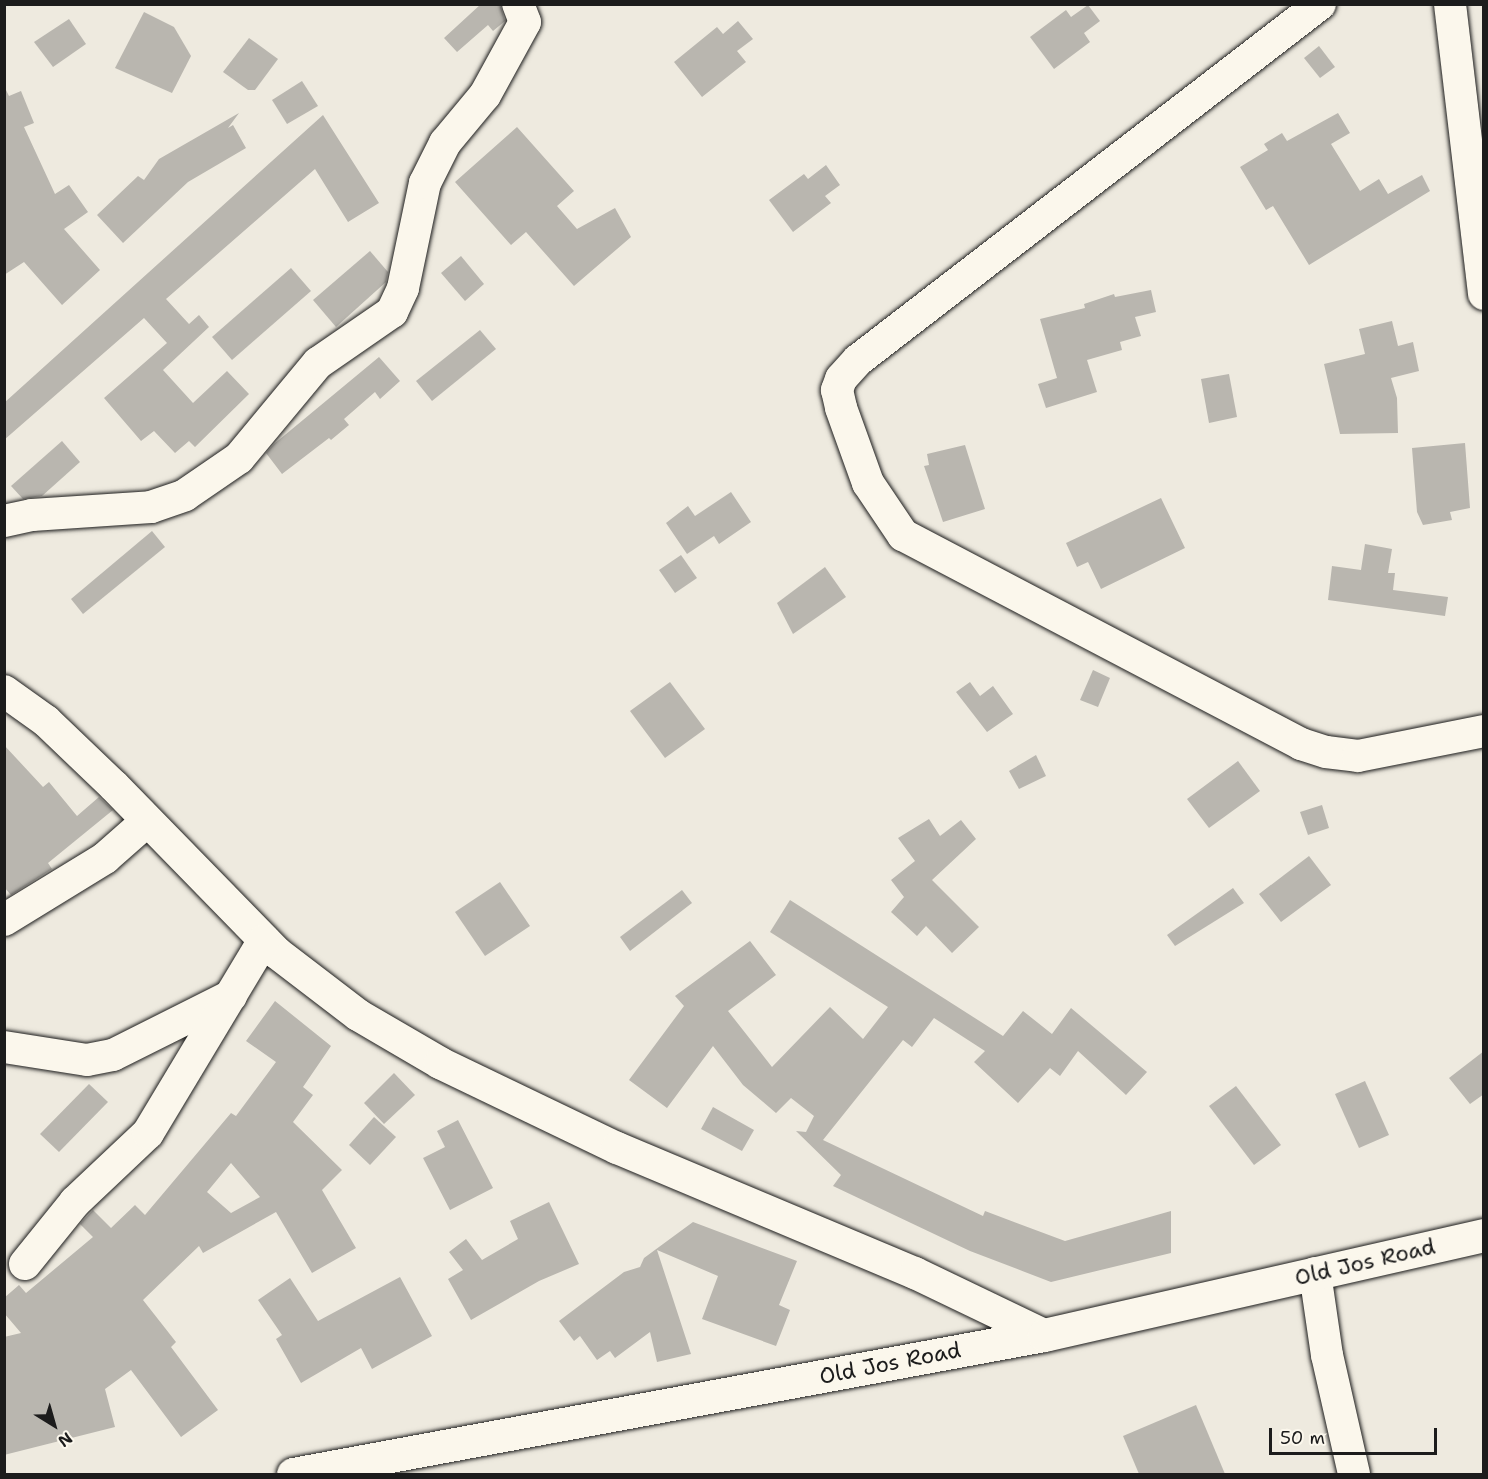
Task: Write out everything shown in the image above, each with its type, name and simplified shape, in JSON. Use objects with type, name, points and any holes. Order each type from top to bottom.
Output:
[{"type":"main road","name":"Old Jos Road","points":[[293,1474],[1044,1335],[1484,1235]]},
{"type":"street","points":[[4,521],[32,515],[151,507],[186,495],[239,458],[318,363],[392,312],[403,288],[425,183],[445,143],[485,95],[525,22],[518,4]]},
{"type":"street","points":[[1320,4],[858,360],[841,379],[837,390],[841,408],[868,483],[903,536],[1301,744],[1326,752],[1358,756],[1484,731]]},
{"type":"street","points":[[1450,4],[1484,294]]},
{"type":"street","points":[[4,691],[46,721],[264,940],[333,997],[440,1063],[617,1148],[915,1273],[1044,1335]]},
{"type":"street","points":[[4,920],[105,858],[147,821]]},
{"type":"street","points":[[25,1264],[75,1202],[117,1167],[148,1133],[264,940]]},
{"type":"street","points":[[4,1047],[87,1059],[113,1055],[231,996]]},
{"type":"street","points":[[1315,1273],[1327,1355],[1354,1474]]},
{"type":"building","points":[[481,4],[500,4],[505,21],[493,31],[488,25],[457,52],[444,38]]},
{"type":"building","points":[[1088,5],[1100,21],[1084,33],[1090,42],[1054,69],[1030,37],[1066,10],[1071,17]]},
{"type":"building","points":[[144,12],[174,27],[191,56],[172,93],[115,68]]},
{"type":"building","points":[[69,19],[86,44],[53,67],[34,42]]},
{"type":"building","points":[[738,21],[753,39],[737,51],[746,62],[702,97],[674,62],[717,27],[723,34]]},
{"type":"building","points":[[249,38],[278,59],[255,90],[248,90],[223,72]]},
{"type":"building","points":[[1319,46],[1335,67],[1320,78],[1304,58]]},
{"type":"building","points":[[302,81],[318,106],[287,124],[272,100]]},
{"type":"building","points":[[4,86],[9,96],[21,91],[34,123],[24,127],[55,194],[69,185],[88,212],[64,229],[100,270],[62,305],[24,262],[4,275]]},
{"type":"building","points":[[239,113],[228,128],[233,125],[246,148],[188,182],[123,243],[97,215],[138,176],[144,180],[159,159]]},
{"type":"building","points":[[1338,113],[1350,133],[1331,144],[1360,191],[1379,179],[1388,194],[1422,175],[1430,191],[1309,265],[1273,206],[1266,210],[1240,167],[1268,150],[1264,144],[1282,133],[1287,141]]},
{"type":"building","points":[[323,115],[379,203],[348,222],[315,169],[166,299],[189,324],[199,315],[209,327],[163,370],[193,403],[227,371],[249,394],[195,447],[189,441],[175,453],[154,431],[141,441],[104,398],[167,343],[144,318],[4,440],[4,403]]},
{"type":"building","points":[[517,127],[574,191],[557,206],[577,229],[615,208],[631,237],[574,286],[526,232],[511,245],[455,182]]},
{"type":"building","points":[[826,165],[840,185],[825,196],[831,203],[793,232],[769,200],[804,174],[808,179]]},
{"type":"building","points":[[370,251],[388,272],[386,282],[336,327],[313,300]]},
{"type":"building","points":[[461,256],[484,284],[465,301],[441,273]]},
{"type":"building","points":[[291,268],[311,291],[232,360],[212,337]]},
{"type":"building","points":[[1151,290],[1156,312],[1135,317],[1141,336],[1120,342],[1122,350],[1087,360],[1097,392],[1046,408],[1038,384],[1057,378],[1040,319],[1085,308],[1084,304],[1114,294],[1115,297]]},
{"type":"building","points":[[1392,321],[1398,346],[1413,342],[1419,371],[1391,378],[1397,398],[1398,433],[1340,434],[1324,364],[1365,354],[1359,329]]},
{"type":"building","points":[[480,330],[496,349],[432,401],[416,381]]},
{"type":"building","points":[[379,357],[400,381],[380,399],[375,392],[344,419],[349,425],[282,474],[266,453]]},
{"type":"building","points":[[1229,374],[1237,417],[1209,423],[1201,379]]},
{"type":"building","points":[[62,441],[80,462],[42,496],[23,499],[11,486]]},
{"type":"building","points":[[1465,443],[1470,508],[1450,512],[1452,520],[1423,525],[1417,512],[1412,448]]},
{"type":"building","points":[[965,445],[985,509],[943,522],[924,466],[929,465],[927,454]]},
{"type":"building","points":[[731,492],[751,522],[719,544],[714,536],[687,554],[666,523],[688,506],[695,516]]},
{"type":"building","points":[[1161,498],[1185,548],[1101,589],[1088,562],[1077,567],[1066,543]]},
{"type":"building","points":[[152,531],[165,547],[83,614],[71,599]]},
{"type":"building","points":[[1365,544],[1392,549],[1388,573],[1395,573],[1393,590],[1448,597],[1445,616],[1328,600],[1332,566],[1361,570]]},
{"type":"building","points":[[681,555],[697,578],[675,593],[659,570]]},
{"type":"building","points":[[825,567],[846,597],[793,634],[777,603]]},
{"type":"building","points":[[1093,670],[1110,678],[1098,707],[1080,700]]},
{"type":"building","points":[[670,682],[705,729],[665,758],[630,711]]},
{"type":"building","points":[[970,682],[980,696],[993,686],[1013,714],[987,732],[956,692]]},
{"type":"building","points":[[4,745],[43,787],[49,782],[77,816],[99,797],[113,810],[48,863],[52,869],[11,895],[4,887]]},
{"type":"building","points":[[1036,755],[1046,776],[1019,789],[1009,771]]},
{"type":"building","points":[[1238,761],[1260,791],[1209,828],[1187,799]]},
{"type":"building","points":[[1322,805],[1329,828],[1308,835],[1300,812]]},
{"type":"building","points":[[929,819],[940,836],[961,820],[976,839],[932,880],[979,927],[952,953],[926,926],[917,936],[891,912],[904,897],[891,880],[915,861],[898,838]]},
{"type":"building","points":[[1309,856],[1331,885],[1281,922],[1259,894]]},
{"type":"building","points":[[500,882],[530,926],[485,956],[455,912]]},
{"type":"building","points":[[1233,888],[1244,903],[1175,946],[1167,935]]},
{"type":"building","points":[[682,890],[692,903],[630,951],[620,937]]},
{"type":"building","points":[[790,900],[1003,1036],[1023,1011],[1052,1034],[1071,1008],[1147,1072],[1126,1095],[1078,1051],[1060,1076],[1050,1068],[1018,1103],[974,1062],[985,1051],[934,1018],[912,1047],[903,1040],[823,1140],[983,1216],[985,1211],[1065,1241],[1171,1211],[1171,1253],[1051,1282],[970,1251],[833,1186],[841,1175],[796,1131],[806,1132],[814,1116],[791,1098],[776,1113],[743,1085],[713,1046],[667,1108],[629,1080],[684,1006],[675,996],[750,941],[776,975],[728,1011],[772,1067],[830,1007],[863,1039],[888,1007],[770,932]]},
{"type":"building","points":[[275,1001],[331,1046],[303,1087],[313,1095],[293,1122],[342,1170],[322,1190],[356,1248],[312,1273],[276,1212],[203,1253],[199,1246],[143,1300],[176,1342],[171,1347],[218,1410],[181,1437],[131,1370],[105,1389],[115,1427],[4,1455],[4,1337],[21,1333],[4,1313],[4,1298],[19,1285],[26,1293],[93,1237],[80,1224],[93,1210],[111,1228],[135,1205],[145,1215],[231,1113],[236,1116],[276,1062],[246,1041]],"holes":[[[231,1163],[260,1197],[231,1213],[207,1192]]]},
{"type":"building","points":[[1484,1051],[1484,1094],[1470,1104],[1449,1078]]},
{"type":"building","points":[[394,1073],[415,1095],[384,1124],[364,1103]]},
{"type":"building","points":[[1365,1081],[1389,1135],[1359,1148],[1335,1094]]},
{"type":"building","points":[[89,1084],[108,1102],[59,1152],[40,1134]]},
{"type":"building","points":[[1236,1086],[1281,1145],[1254,1165],[1209,1106]]},
{"type":"building","points":[[713,1107],[754,1130],[742,1151],[701,1129]]},
{"type":"building","points":[[374,1117],[396,1137],[370,1165],[349,1145]]},
{"type":"building","points":[[458,1120],[493,1188],[450,1210],[423,1158],[445,1147],[437,1131]]},
{"type":"building","points":[[549,1202],[579,1264],[539,1281],[471,1320],[448,1279],[463,1270],[449,1252],[466,1239],[482,1260],[518,1239],[510,1221]]},
{"type":"building","points":[[693,1222],[797,1261],[779,1305],[790,1310],[776,1346],[702,1319],[718,1276],[657,1250],[691,1354],[657,1362],[650,1332],[615,1358],[610,1351],[597,1360],[580,1336],[574,1341],[559,1321],[624,1272],[640,1267],[644,1258]]},
{"type":"building","points":[[400,1277],[432,1336],[372,1369],[361,1348],[301,1383],[276,1339],[282,1335],[258,1300],[290,1278],[318,1321]]},
{"type":"building","points":[[1196,1405],[1225,1474],[1139,1474],[1123,1436]]}]
